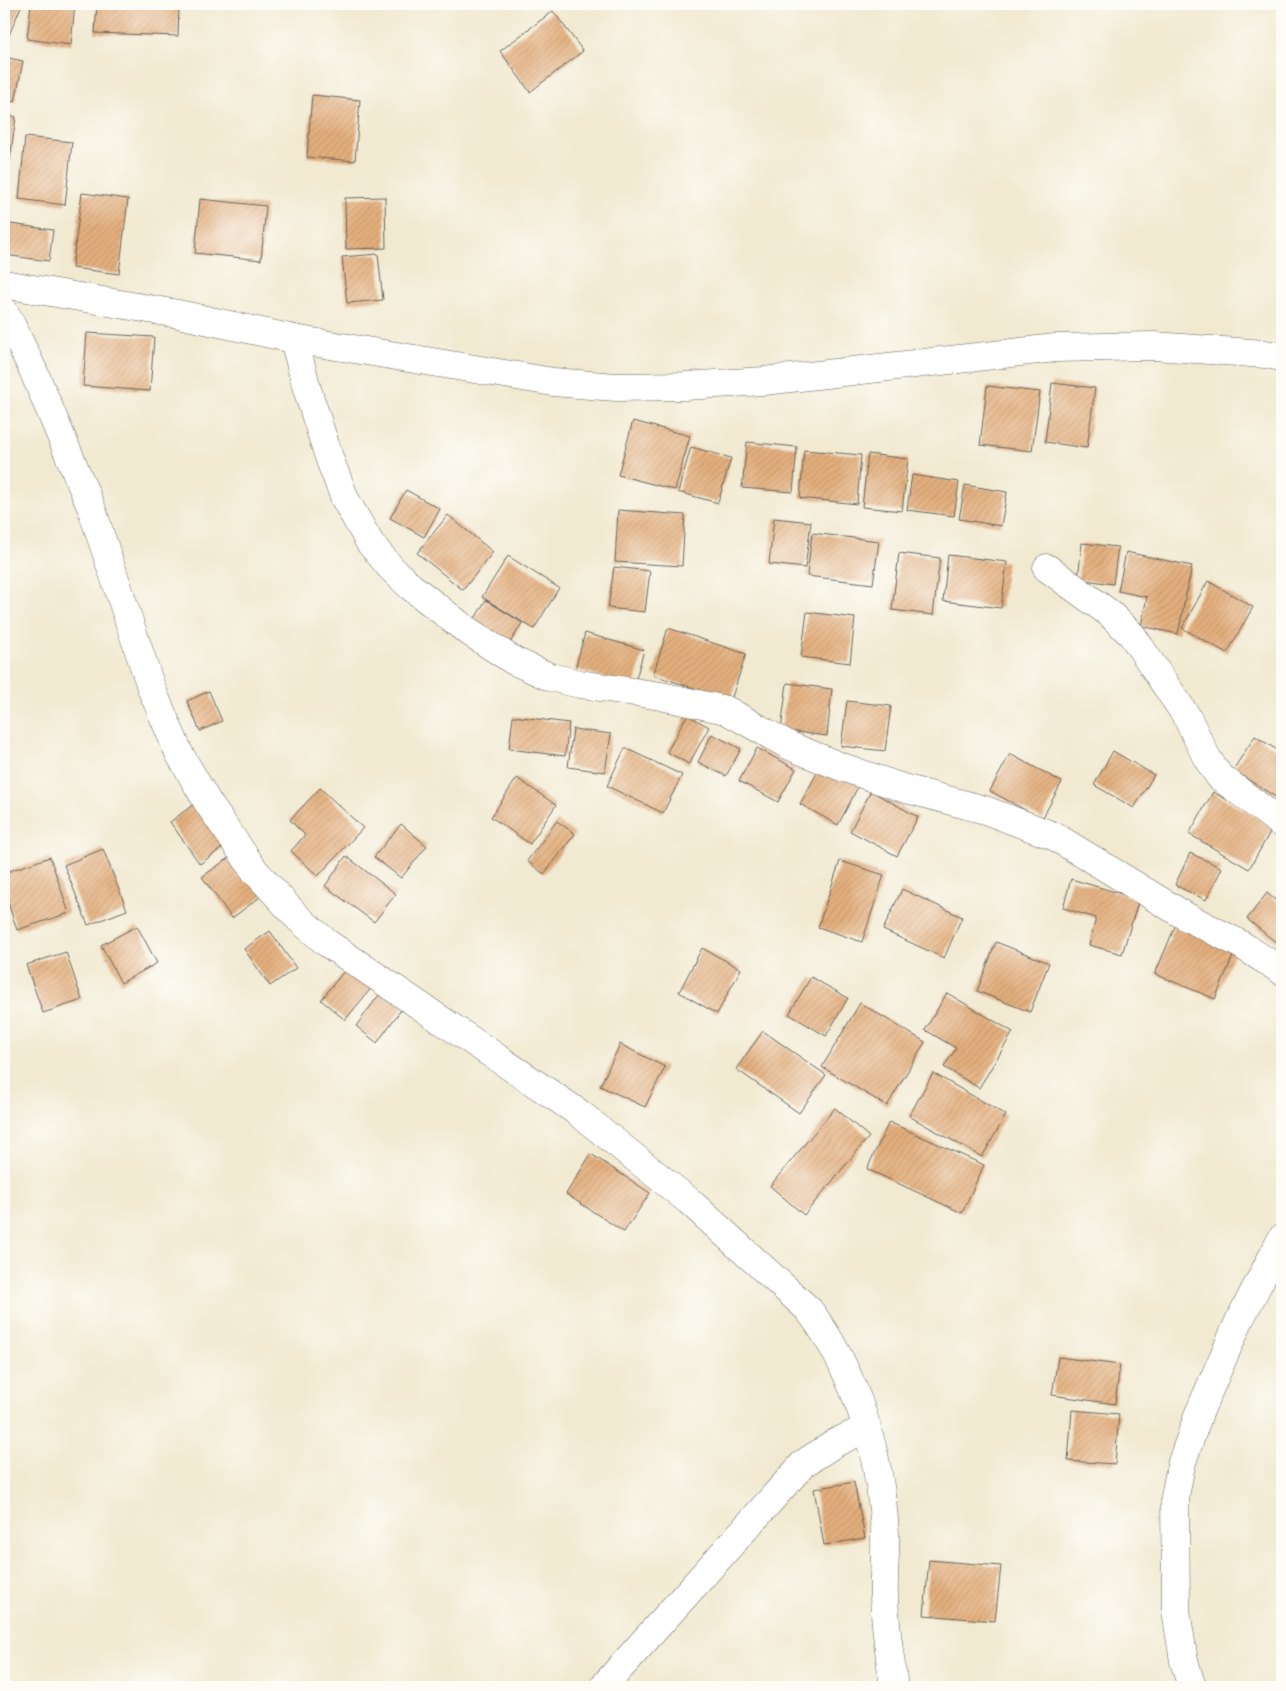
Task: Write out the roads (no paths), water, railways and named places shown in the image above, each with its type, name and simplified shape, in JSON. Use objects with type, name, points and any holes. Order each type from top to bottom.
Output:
[{"type":"street","points":[[4,284],[178,314],[294,339],[553,382],[616,387],[685,386],[764,381],[1056,348],[1154,346],[1266,354],[1282,357]]},
{"type":"street","points":[[4,311],[33,370],[91,506],[152,690],[179,753],[208,803],[255,871],[299,919],[327,943],[579,1113],[689,1201],[809,1310],[821,1327],[838,1355],[856,1396],[867,1428],[880,1489],[885,1536],[884,1596],[889,1656],[894,1687]]},
{"type":"street","points":[[294,339],[307,389],[330,460],[345,499],[370,543],[410,586],[465,629],[514,661],[550,677],[661,696],[726,710],[790,746],[839,766],[903,788],[985,810],[1054,836],[1179,912],[1240,944],[1282,971]]},
{"type":"street","points":[[1047,568],[1109,614],[1132,634],[1187,717],[1207,758],[1219,776],[1282,824]]},
{"type":"street","points":[[1192,1687],[1184,1662],[1176,1610],[1175,1497],[1181,1465],[1199,1413],[1239,1320],[1282,1238]]},
{"type":"street","points":[[603,1687],[804,1463],[837,1442],[867,1428]]}]
